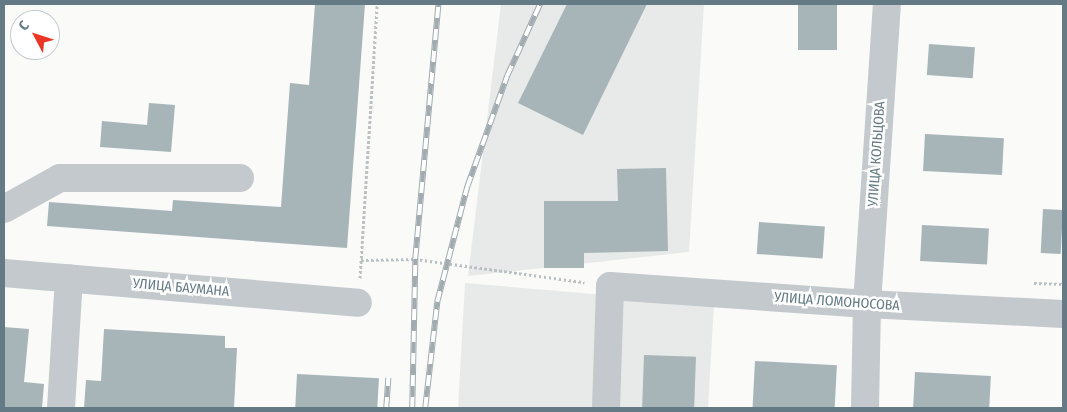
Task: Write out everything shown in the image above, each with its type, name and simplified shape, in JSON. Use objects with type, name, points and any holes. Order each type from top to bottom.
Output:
[{"type":"street","name":"УЛИЦА КОЛЬЦОВА","points":[[865,408],[867,304],[887,4]]},
{"type":"street","points":[[4,209],[60,178],[240,178]]},
{"type":"street","name":"УЛИЦА БАУМАНА","points":[[4,273],[358,303]]},
{"type":"street","points":[[61,408],[68,278]]},
{"type":"street","name":"УЛИЦА ЛОМОНОСОВА","points":[[610,286],[867,304],[1063,314]]},
{"type":"street","points":[[606,408],[610,286]]},
{"type":"path","points":[[377,4],[361,260],[415,259],[610,286]]},
{"type":"shaded area","points":[[501,4],[704,4],[689,252],[468,276]]},
{"type":"shaded area","points":[[465,283],[714,304],[708,408],[458,408]]},
{"type":"building","points":[[315,4],[365,4],[347,248],[47,226],[49,202],[172,211],[173,200],[281,207],[290,83],[309,85]]},
{"type":"building","points":[[567,4],[647,4],[583,135],[518,103]]},
{"type":"building","points":[[798,4],[837,4],[837,50],[798,50]]},
{"type":"building","points":[[929,44],[975,47],[973,78],[927,75]]},
{"type":"building","points":[[149,103],[175,105],[171,152],[100,147],[102,121],[147,125]]},
{"type":"building","points":[[925,134],[1004,138],[1002,175],[923,171]]},
{"type":"building","points":[[666,168],[668,251],[584,253],[584,268],[544,268],[544,201],[618,201],[617,169]]},
{"type":"building","points":[[1043,209],[1063,210],[1061,254],[1041,253]]},
{"type":"building","points":[[759,222],[825,227],[823,259],[757,254]]},
{"type":"building","points":[[922,225],[989,229],[987,264],[920,261]]},
{"type":"building","points":[[4,327],[29,329],[24,382],[44,384],[42,408],[4,408]]},
{"type":"building","points":[[104,329],[225,336],[225,348],[237,348],[234,408],[84,408],[86,380],[101,381]]},
{"type":"building","points":[[644,355],[696,357],[694,408],[642,408]]},
{"type":"building","points":[[755,361],[837,365],[835,408],[753,408]]},
{"type":"building","points":[[915,372],[991,376],[989,408],[913,408]]},
{"type":"building","points":[[297,374],[379,378],[377,408],[295,408]]},
{"type":"railway","points":[[412,408],[415,259],[438,4]]},
{"type":"railway","points":[[425,408],[437,302],[467,187],[507,76],[540,4]]},
{"type":"railway","points":[[386,408],[388,378]]}]
